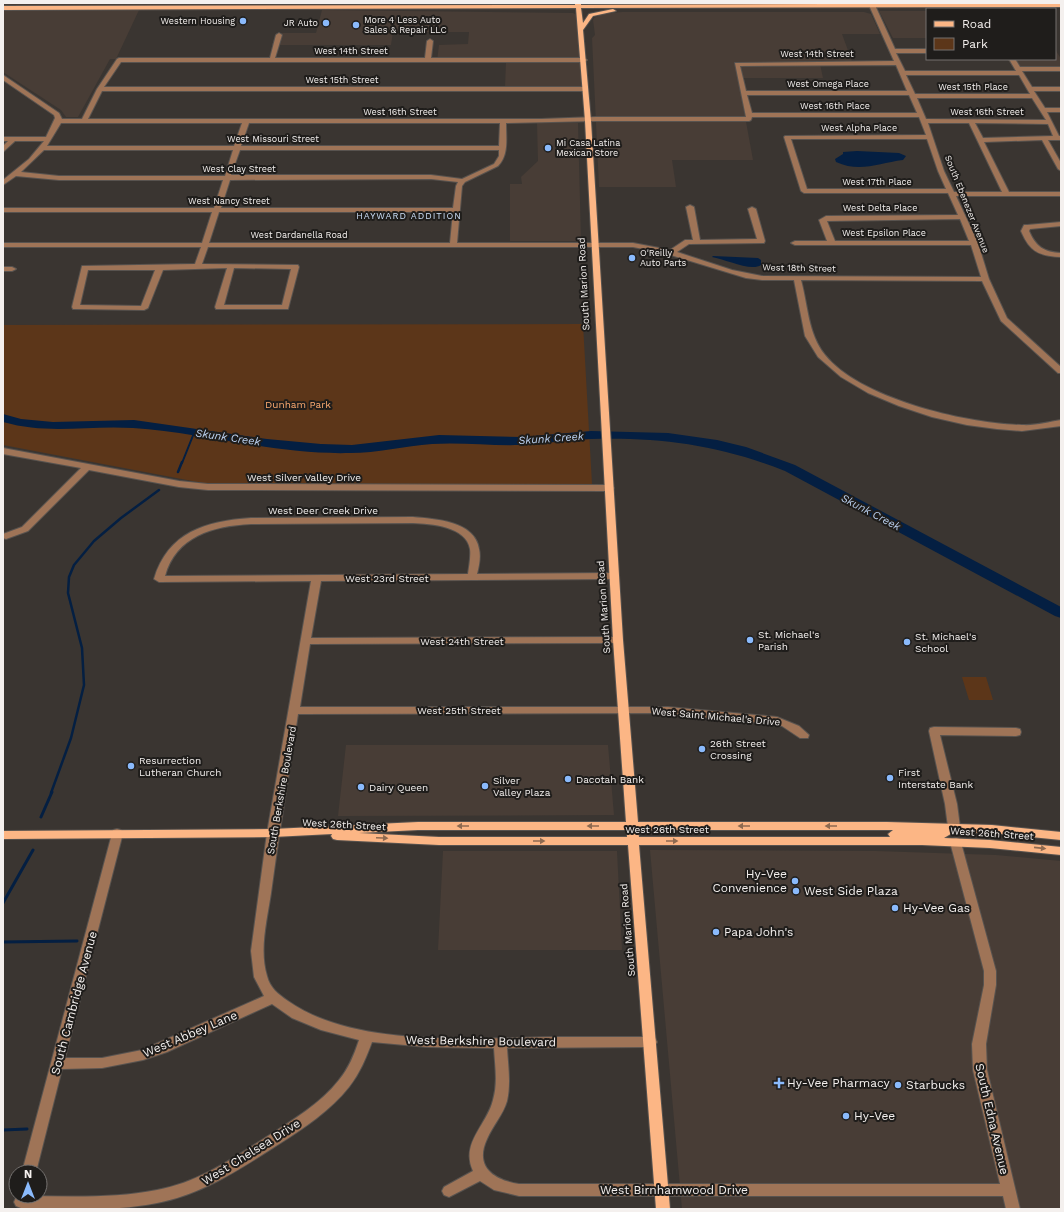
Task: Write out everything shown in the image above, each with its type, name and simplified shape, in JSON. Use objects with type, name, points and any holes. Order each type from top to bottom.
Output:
[{"type":"main road","points":[[596,3],[648,5]]},
{"type":"main road","points":[[579,6],[629,10],[964,4],[1061,5]]},
{"type":"main road","points":[[3,8],[428,8],[648,5],[873,6],[926,10]]},
{"type":"main road","name":"South Marion Road","points":[[579,6],[588,121],[603,408],[618,640],[640,937],[663,1209]]},
{"type":"main road","points":[[581,29],[588,18],[594,14],[629,10]]},
{"type":"main road","name":"West 26th Street","points":[[273,833],[418,826],[954,827],[1061,836]]},
{"type":"main road","points":[[788,841],[844,835],[943,834],[954,827]]},
{"type":"main road","name":"West 26th Street","points":[[3,835],[273,833],[439,841],[633,840],[956,842],[1061,851]]},
{"type":"main road","points":[[956,842],[961,837],[981,835],[1061,841]]},
{"type":"street","name":"South Ebenezer Avenue","points":[[873,6],[930,137],[941,171],[974,243],[985,279],[1008,324],[1061,371]]},
{"type":"street","points":[[272,60],[280,35]]},
{"type":"street","points":[[428,60],[430,40]]},
{"type":"street","points":[[892,51],[926,51]]},
{"type":"street","name":"West 14th Street","points":[[100,89],[119,60],[584,60]]},
{"type":"street","points":[[981,140],[1059,139],[1012,60]]},
{"type":"street","name":"West 14th Street","points":[[744,93],[737,64],[898,63]]},
{"type":"street","points":[[902,73],[1061,69]]},
{"type":"street","points":[[3,77],[57,114],[59,117],[49,139],[43,148],[30,162],[3,183]]},
{"type":"street","points":[[84,121],[100,89]]},
{"type":"street","name":"West 15th Street","points":[[100,89],[585,90]]},
{"type":"street","points":[[1030,89],[1061,89]]},
{"type":"street","points":[[744,93],[750,115]]},
{"type":"street","name":"West Omega Place","points":[[744,93],[912,95]]},
{"type":"street","name":"West 15th Place","points":[[912,95],[1033,96]]},
{"type":"street","points":[[1042,110],[1061,110]]},
{"type":"street","name":"West 16th Street","points":[[58,121],[588,121],[596,119],[749,119],[750,115]]},
{"type":"street","name":"West 16th Place","points":[[750,115],[922,118]]},
{"type":"street","name":"West 16th Street","points":[[922,118],[971,121],[1050,122]]},
{"type":"street","points":[[198,266],[246,121]]},
{"type":"street","points":[[453,245],[457,191],[463,181],[498,163],[502,156],[503,121]]},
{"type":"street","points":[[971,121],[1006,193]]},
{"type":"street","name":"West Alpha Place","points":[[804,191],[787,137],[930,137]]},
{"type":"street","points":[[3,138],[49,139]]},
{"type":"street","points":[[3,150],[13,138]]},
{"type":"street","points":[[1044,139],[1061,169]]},
{"type":"street","name":"West Missouri Street","points":[[43,148],[502,148]]},
{"type":"street","name":"West Clay Street","points":[[15,174],[59,178],[431,177],[463,181]]},
{"type":"street","name":"West 17th Place","points":[[804,191],[1061,194]]},
{"type":"street","points":[[690,207],[697,242]]},
{"type":"street","points":[[671,252],[688,242],[761,241],[752,209]]},
{"type":"street","name":"West Nancy Street","points":[[3,210],[455,210]]},
{"type":"street","name":"West Delta Place","points":[[832,243],[823,220],[826,218],[962,217]]},
{"type":"street","points":[[1061,224],[1042,225],[1027,228],[1025,231],[1034,247],[1045,253],[1061,255]]},
{"type":"street","name":"West Epsilon Place","points":[[795,244],[974,243]]},
{"type":"street","name":"West Dardanella Road","points":[[3,246],[594,244]]},
{"type":"street","name":"West 18th Street","points":[[594,244],[642,245],[671,252],[754,277],[797,279],[985,279]]},
{"type":"street","points":[[160,268],[144,308],[76,308],[85,268],[160,268],[198,266],[231,266],[295,266],[285,307],[219,307],[231,266]]},
{"type":"street","points":[[3,269],[12,269]]},
{"type":"street","points":[[797,279],[809,336],[816,348],[827,362],[840,374],[864,388],[923,412],[963,421],[992,426],[1023,428],[1061,423]]},
{"type":"street","name":"West Silver Valley Drive","points":[[3,451],[179,484],[208,487],[609,488]]},
{"type":"street","points":[[6,536],[25,529],[87,467]]},
{"type":"street","name":"West Deer Creek Drive","points":[[159,579],[167,557],[177,547],[195,534],[226,523],[266,521],[413,520],[429,521],[459,530],[472,542],[474,552],[472,577]]},
{"type":"street","name":"West 23rd Street","points":[[159,579],[614,576]]},
{"type":"street","name":"South Berkshire Boulevard","points":[[272,998],[264,986],[258,968],[256,951],[273,833],[316,578]]},
{"type":"street","name":"West 24th Street","points":[[306,641],[618,640]]},
{"type":"street","name":"West 25th Street","points":[[294,710],[624,710]]},
{"type":"street","name":"West Saint Michael's Drive","points":[[624,710],[668,710],[728,717],[774,720],[794,727],[804,735]]},
{"type":"street","points":[[954,827],[951,804],[934,731],[1016,732]]},
{"type":"street","name":"South Cambridge Avenue","points":[[31,1164],[117,833]]},
{"type":"street","name":"South Edna Avenue","points":[[956,842],[990,972],[990,984],[979,1044],[979,1063],[984,1091],[1013,1209]]},
{"type":"street","name":"West Berkshire Boulevard","points":[[272,998],[286,1009],[319,1025],[367,1036],[450,1043],[650,1042]]},
{"type":"street","name":"West Abbey Lane","points":[[58,1064],[102,1063],[143,1055],[162,1048],[272,998]]},
{"type":"street","name":"West Chelsea Drive","points":[[48,1202],[110,1203],[135,1200],[179,1191],[201,1184],[243,1159],[322,1106],[353,1072],[367,1036]]},
{"type":"street","points":[[450,1191],[482,1173],[476,1159],[476,1153],[480,1140],[495,1114],[502,1094],[500,1043]]},
{"type":"street","name":"West Birnhamwood Drive","points":[[482,1173],[490,1182],[499,1186],[519,1190],[1008,1190]]},
{"type":"shaded area","points":[[5,3],[560,3],[3,6]]},
{"type":"shaded area","points":[[139,10],[116,59],[110,59],[78,117],[66,117],[61,110],[3,72],[3,11]]},
{"type":"shaded area","points":[[322,10],[573,13],[577,15],[583,87],[505,87],[506,62],[437,61],[439,45],[468,44],[469,32],[393,32],[391,45],[272,45],[276,33],[316,33]]},
{"type":"shaded area","points":[[879,11],[926,11],[926,38],[893,38]]},
{"type":"shaded area","points":[[622,12],[864,12],[871,14],[880,34],[842,34],[853,64],[820,64],[823,78],[738,78],[753,160],[672,160],[676,187],[599,187],[592,38],[595,35],[593,20],[602,14]]},
{"type":"shaded area","points":[[1056,51],[1061,59],[1061,66],[1012,66],[1008,60],[1056,60]]},
{"type":"shaded area","points":[[537,123],[578,123],[581,241],[510,241],[510,184],[522,184],[521,177],[538,161]]},
{"type":"shaded area","points":[[346,745],[608,745],[614,815],[338,816]]},
{"type":"shaded area","points":[[650,850],[876,851],[996,855],[1061,861],[1061,1209],[682,1209]]},
{"type":"shaded area","points":[[443,851],[617,851],[622,950],[438,950]]},
{"type":"green space","name":"Dunham Park","points":[[583,324],[592,484],[208,484],[3,445],[3,325]]},
{"type":"green space","points":[[962,677],[986,677],[993,700],[969,700]]},
{"type":"water","points":[[857,151],[899,153],[906,156],[903,160],[861,167],[853,167],[836,162],[835,159],[843,154],[843,152]]},
{"type":"water","points":[[712,257],[758,258],[761,260],[761,265],[757,267],[745,266]]},
{"type":"waterway","name":"Skunk Creek","points":[[3,418],[20,423],[53,426],[117,423],[134,424],[267,443],[352,449],[439,439],[521,441],[571,436],[617,435],[668,437],[692,440],[741,450],[790,468],[1061,613]]},
{"type":"waterway","points":[[182,463],[194,433]]},
{"type":"waterway","points":[[178,472],[182,462]]},
{"type":"waterway","points":[[51,793],[71,738],[84,685],[82,648],[68,593],[69,577],[74,565],[94,541],[121,518],[159,490]]},
{"type":"waterway","points":[[41,817],[52,792]]},
{"type":"waterway","points":[[3,903],[33,850]]},
{"type":"waterway","points":[[3,942],[77,941]]},
{"type":"waterway","points":[[3,1130],[27,1129]]},
{"type":"place","name":"Western Housing","points":[[243,21]]},
{"type":"place","name":"JR Auto","points":[[326,23]]},
{"type":"place","name":"More 4 Less Auto Sales & Repair LLC","points":[[356,25]]},
{"type":"place","name":"Mi Casa Latina Mexican Store","points":[[548,148]]},
{"type":"place","name":"O'Reilly Auto Parts","points":[[632,258]]},
{"type":"place","name":"St. Michael's Parish","points":[[750,640]]},
{"type":"place","name":"St. Michael's School","points":[[907,642]]},
{"type":"place","name":"26th Street Crossing","points":[[702,749]]},
{"type":"place","name":"Resurrection Lutheran Church","points":[[131,766]]},
{"type":"place","name":"First Interstate Bank","points":[[890,778]]},
{"type":"place","name":"Dacotah Bank","points":[[568,779]]},
{"type":"place","name":"Silver Valley Plaza","points":[[485,786]]},
{"type":"place","name":"Dairy Queen","points":[[361,787]]},
{"type":"place","name":"Hy-Vee Convenience","points":[[795,881]]},
{"type":"place","name":"West Side Plaza","points":[[796,891]]},
{"type":"place","name":"Hy-Vee Gas","points":[[895,908]]},
{"type":"place","name":"Papa John's","points":[[716,932]]},
{"type":"place","name":"Hy-Vee Pharmacy","points":[[779,1083]]},
{"type":"place","name":"Starbucks","points":[[898,1085]]},
{"type":"place","name":"Hy-Vee","points":[[846,1116]]},
{"type":"district","name":"HAYWARD ADDITION","points":[[409,216]]}]
